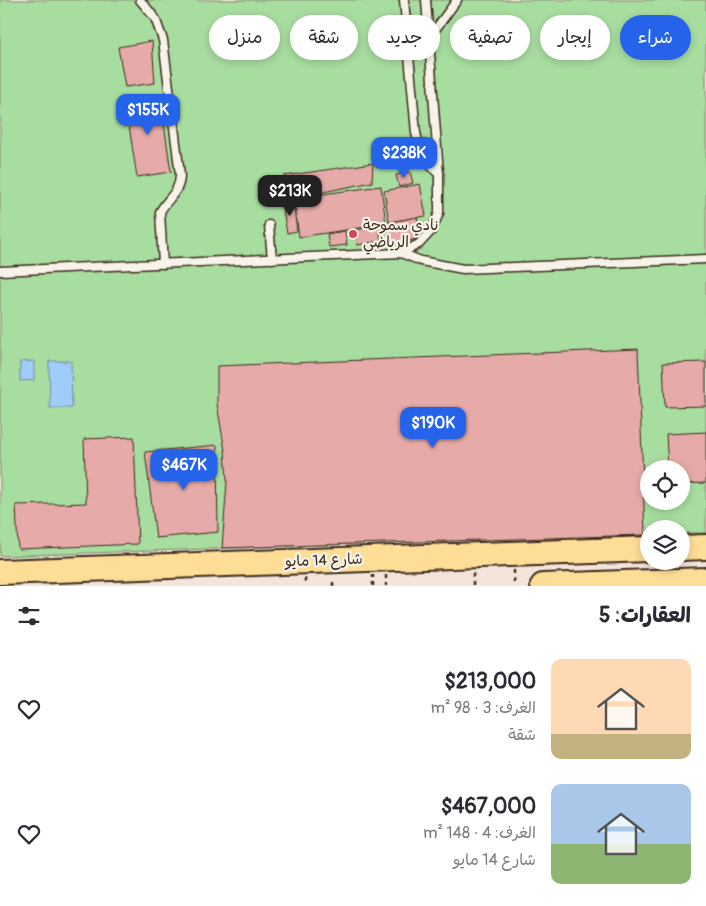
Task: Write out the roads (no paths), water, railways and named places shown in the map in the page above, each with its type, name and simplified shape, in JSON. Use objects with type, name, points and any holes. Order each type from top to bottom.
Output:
[{"type":"main road","points":[[690,548],[706,547]]},
{"type":"main road","name":"شارع 14 مايو","points":[[0,572],[640,549]]},
{"type":"main road","points":[[543,586],[706,580]]},
{"type":"lane","points":[[140,0],[155,18],[163,40],[180,175],[176,192],[160,212],[163,264]]},
{"type":"lane","points":[[404,0],[418,141],[427,163],[439,174]]},
{"type":"lane","points":[[426,0],[427,15]]},
{"type":"lane","points":[[440,23],[457,0]]},
{"type":"lane","points":[[0,271],[401,252],[419,244],[432,230],[439,213],[439,174],[431,60]]},
{"type":"lane","points":[[269,225],[272,259]]},
{"type":"lane","points":[[401,252],[428,263],[463,269],[706,259]]},
{"type":"water","points":[[34,361],[34,380],[20,381],[20,362]]},
{"type":"water","points":[[49,361],[71,361],[72,408],[50,408]]},
{"type":"place","name":"نادي سموحة الرياضي","points":[[353,234]]}]
